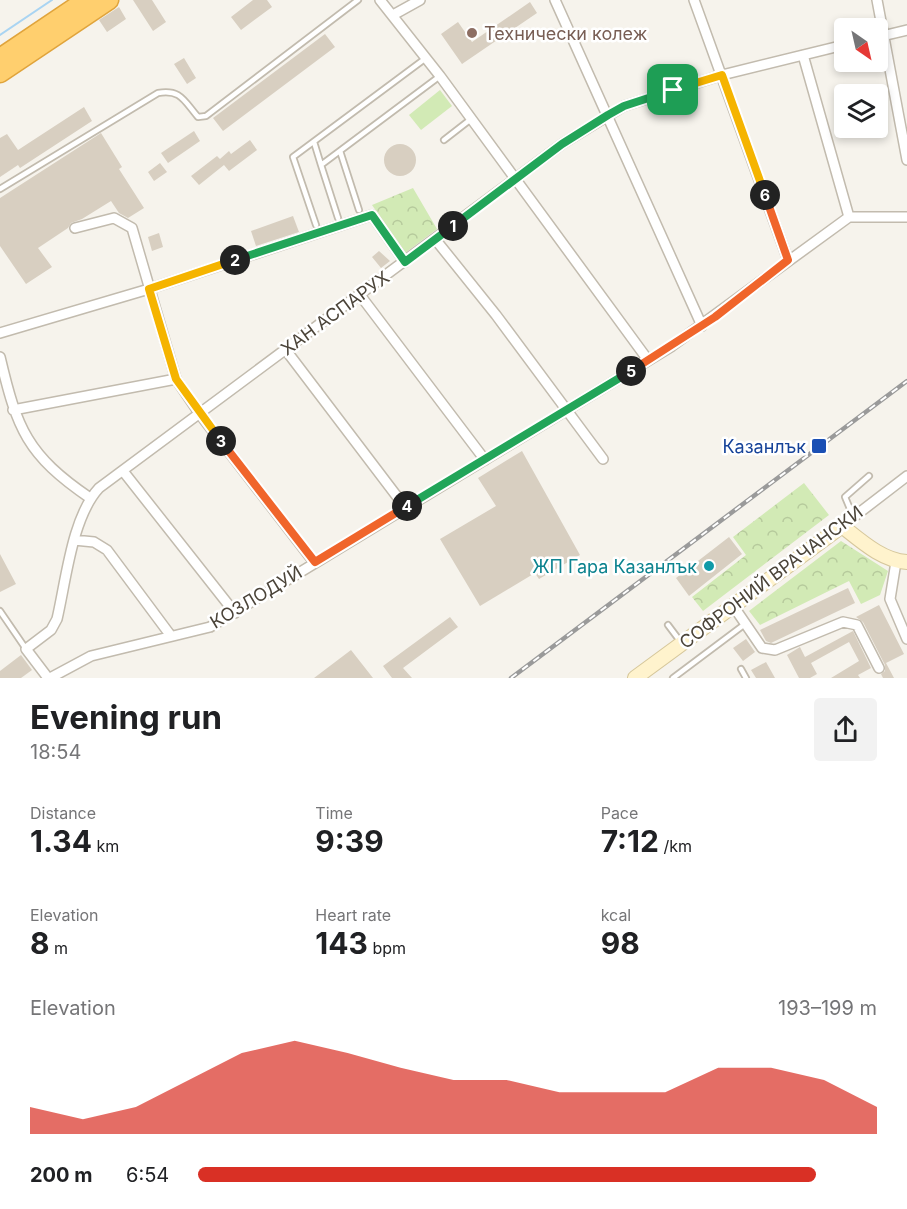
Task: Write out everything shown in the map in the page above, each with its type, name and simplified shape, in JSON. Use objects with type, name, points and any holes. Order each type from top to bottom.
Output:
[{"type":"highway","points":[[0,58],[86,0]]},
{"type":"highway","points":[[0,74],[108,0]]},
{"type":"street","points":[[380,0],[440,76],[648,360]]},
{"type":"street","points":[[393,15],[420,0]]},
{"type":"street","points":[[555,0],[702,326]]},
{"type":"street","points":[[694,0],[788,260]]},
{"type":"street","points":[[877,0],[879,18]]},
{"type":"street","points":[[888,34],[907,30]]},
{"type":"street","name":"ХАН АСПАРУХ","points":[[26,648],[51,630],[57,619],[74,540],[90,498],[285,349],[562,144],[624,106],[722,75],[834,47]]},
{"type":"street","points":[[803,55],[849,217],[907,217]]},
{"type":"street","points":[[888,69],[907,160]]},
{"type":"street","points":[[0,333],[149,289],[372,215],[405,262]]},
{"type":"street","name":"КОЗЛОДУЙ","points":[[49,678],[91,656],[210,627],[235,613],[702,326],[849,217]]},
{"type":"street","points":[[75,228],[114,218],[132,228],[176,379],[199,413],[315,562]]},
{"type":"street","points":[[435,239],[568,410],[603,459]]},
{"type":"street","points":[[360,295],[485,460]]},
{"type":"street","points":[[285,349],[405,507]]},
{"type":"street","points":[[0,357],[13,410],[36,453],[62,479],[90,498]]},
{"type":"street","points":[[13,410],[176,379]]},
{"type":"street","points":[[123,471],[235,613]]},
{"type":"street","name":"СОФРОНИЙ ВРАЧАНСКИ","points":[[634,678],[734,607],[907,476]]},
{"type":"street","points":[[842,526],[866,544],[901,562],[890,599],[907,639]]},
{"type":"street","points":[[74,540],[94,542],[107,550],[171,636]]},
{"type":"street","points":[[734,607],[762,648],[767,651],[775,650],[843,622],[850,622],[857,625],[879,668]]},
{"type":"street","points":[[26,648],[49,678]]},
{"type":"lane","points":[[0,189],[158,93],[171,91],[178,93],[198,117],[206,116],[358,0]]},
{"type":"lane","points":[[316,225],[293,158],[426,58]]},
{"type":"lane","points":[[321,165],[440,76]]},
{"type":"lane","points":[[444,140],[471,119]]},
{"type":"lane","points":[[314,142],[338,218]]},
{"type":"lane","points":[[340,151],[359,210]]},
{"type":"lane","points":[[853,516],[845,497],[869,476]]},
{"type":"lane","points":[[0,611],[26,648]]},
{"type":"lane","points":[[673,678],[746,624]]},
{"type":"lane","points":[[668,625],[681,644]]},
{"type":"lane","points":[[741,669],[746,678]]},
{"type":"green space","points":[[440,90],[452,106],[421,130],[409,115]]},
{"type":"green space","points":[[413,188],[437,229],[405,253],[372,205]]},
{"type":"green space","points":[[804,483],[829,515],[703,611],[692,597],[746,555],[733,537]]},
{"type":"green space","points":[[841,541],[888,571],[880,595],[861,604],[849,581],[760,625],[749,611]]},
{"type":"building","points":[[133,0],[152,0],[166,22],[153,31]]},
{"type":"building","points":[[253,0],[267,0],[272,7],[241,30],[231,17]]},
{"type":"building","points":[[530,2],[537,13],[462,64],[441,34],[458,22],[472,42]]},
{"type":"building","points":[[119,7],[126,19],[107,32],[99,20]]},
{"type":"building","points":[[325,34],[335,47],[223,131],[213,118]]},
{"type":"building","points":[[184,58],[196,78],[187,84],[174,64]]},
{"type":"building","points":[[84,107],[92,121],[20,168],[18,165],[0,177],[0,138],[7,134],[18,150]]},
{"type":"building","points":[[194,131],[200,141],[168,163],[161,153]]},
{"type":"building","points":[[101,133],[122,167],[119,169],[144,208],[128,218],[119,213],[111,201],[71,223],[68,228],[38,248],[52,267],[26,284],[0,246],[0,198]]},
{"type":"building","points":[[250,140],[257,150],[229,171],[224,165],[199,185],[191,176],[217,156],[220,159],[229,151],[231,154]]},
{"type":"building","points":[[400,144],[411,149],[416,160],[411,171],[400,176],[389,171],[384,160],[389,149]]},
{"type":"building","points":[[160,163],[167,172],[154,181],[148,172]]},
{"type":"building","points":[[293,216],[299,232],[256,246],[251,231]]},
{"type":"building","points":[[159,233],[163,247],[152,251],[148,237]]},
{"type":"building","points":[[379,251],[390,261],[381,268],[372,257]]},
{"type":"building","points":[[522,451],[580,555],[539,579],[535,573],[480,606],[440,539],[496,506],[478,478]]},
{"type":"building","name":"ЖП Гара Казанлък","points":[[729,537],[742,554],[689,596],[676,578]]},
{"type":"building","points":[[0,554],[16,584],[0,592]]},
{"type":"building","points":[[848,588],[855,603],[771,643],[766,641],[760,630]]},
{"type":"building","points":[[879,605],[904,654],[886,663],[894,678],[883,678],[881,674],[885,671],[885,665],[863,622],[856,617]]},
{"type":"building","points":[[450,617],[458,627],[403,668],[412,678],[392,678],[383,666]]},
{"type":"building","points":[[853,631],[871,668],[858,675],[860,678],[831,678],[859,661],[849,642],[811,663],[817,674],[810,678],[799,678],[787,655],[800,647],[805,657]]},
{"type":"building","points":[[746,639],[755,652],[743,661],[733,648]]},
{"type":"building","points":[[351,650],[373,678],[314,678]]},
{"type":"building","points":[[21,655],[32,670],[21,678],[0,678],[0,671]]},
{"type":"building","points":[[766,662],[775,678],[756,678],[751,670]]},
{"type":"waterway","points":[[0,35],[52,0]]},
{"type":"railway","points":[[511,678],[907,381]]},
{"type":"place","name":"Технически колеж","points":[[472,33]]},
{"type":"place","name":"Казанлък","points":[[819,446]]},
{"type":"place","name":"ЖП Гара Казанлък","points":[[709,566]]},
{"type":"route","points":[[722,75],[788,260],[715,317],[672,346],[315,562],[184,393],[176,379],[149,289],[372,215],[405,262],[562,144],[624,106],[673,90],[722,75]]}]
